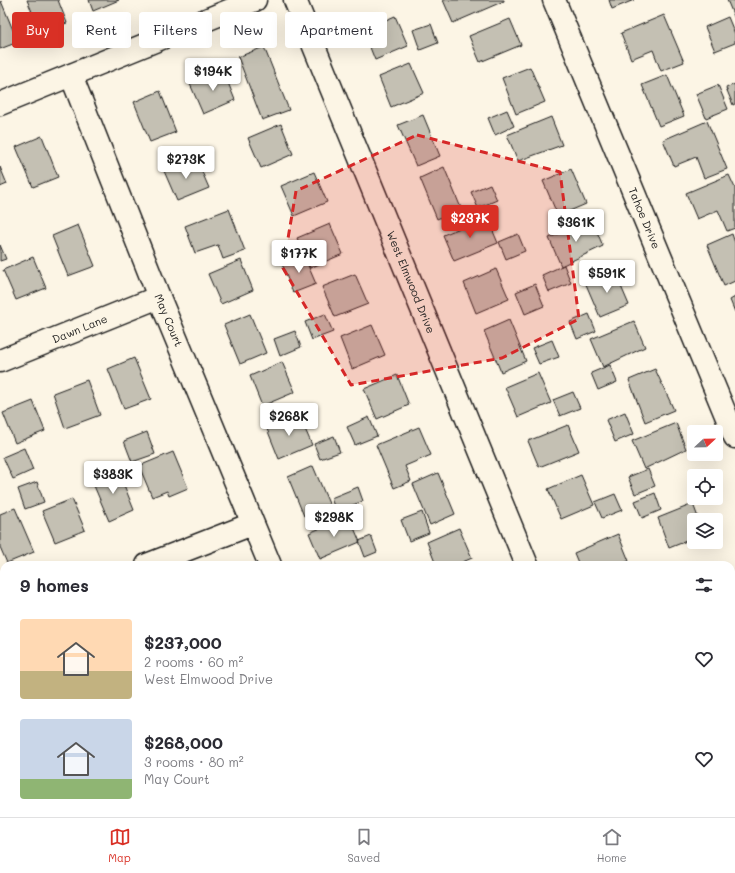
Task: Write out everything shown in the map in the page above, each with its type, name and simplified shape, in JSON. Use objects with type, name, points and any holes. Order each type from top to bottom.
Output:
[{"type":"street","points":[[0,104],[255,0]]},
{"type":"street","name":"West Elmwood Drive","points":[[296,0],[525,561]]},
{"type":"street","name":"Tahoe Drive","points":[[554,0],[735,437]]},
{"type":"street","name":"May Court","points":[[71,75],[159,296],[268,561]]},
{"type":"street","name":"Dawn Lane","points":[[0,361],[159,296]]},
{"type":"street","points":[[157,561],[252,524]]},
{"type":"highlighted area","points":[[417,135],[560,172],[579,319],[502,358],[351,385],[283,268],[296,191]]},
{"type":"building","points":[[27,0],[58,0],[63,12],[32,12]]},
{"type":"building","points":[[89,0],[119,0],[93,11]]},
{"type":"building","points":[[443,0],[504,0],[504,1],[453,23]]},
{"type":"building","points":[[609,0],[634,0],[612,9]]},
{"type":"building","points":[[727,0],[735,0],[735,19]]},
{"type":"building","points":[[1,1],[12,28],[12,44],[0,49]]},
{"type":"building","points":[[64,15],[67,23],[64,24]]},
{"type":"building","points":[[664,15],[684,62],[661,71],[653,50],[631,59],[621,33]]},
{"type":"building","points":[[395,16],[408,46],[375,60],[370,48],[387,48],[387,20]]},
{"type":"building","points":[[728,17],[735,34],[735,43],[715,51],[705,27]]},
{"type":"building","points":[[510,19],[521,45],[480,62],[469,36]]},
{"type":"building","points":[[431,24],[438,43],[420,50],[413,30]]},
{"type":"building","points":[[264,48],[289,110],[262,120],[238,57]]},
{"type":"building","points":[[411,64],[424,93],[391,107],[379,77]]},
{"type":"building","points":[[530,67],[545,102],[516,114],[502,78]]},
{"type":"building","points":[[223,70],[235,100],[203,114],[190,84]]},
{"type":"building","points":[[667,75],[684,116],[659,126],[642,85]]},
{"type":"building","points":[[735,84],[735,104],[733,105],[726,88]]},
{"type":"building","points":[[718,85],[728,109],[706,118],[696,94]]},
{"type":"building","points":[[160,91],[176,132],[150,142],[134,102]]},
{"type":"building","points":[[507,110],[514,126],[495,135],[488,118]]},
{"type":"building","points":[[423,115],[440,156],[416,166],[398,125]]},
{"type":"building","points":[[551,117],[562,145],[518,161],[507,135]]},
{"type":"building","points":[[707,121],[727,169],[704,178],[696,157],[674,166],[663,140]]},
{"type":"building","points":[[281,124],[293,154],[261,168],[248,138]]},
{"type":"building","points":[[42,136],[58,177],[33,187],[16,147]]},
{"type":"building","points":[[196,158],[209,188],[177,201],[164,171]]},
{"type":"building","points":[[0,167],[7,184],[0,187]]},
{"type":"building","points":[[444,167],[461,208],[437,219],[420,178]]},
{"type":"building","points":[[571,169],[586,204],[558,216],[543,181]]},
{"type":"building","points":[[314,172],[327,202],[294,216],[281,186]]},
{"type":"building","points":[[729,175],[735,188],[735,228],[727,231],[718,210],[697,219],[686,193]]},
{"type":"building","points":[[490,184],[497,200],[478,208],[471,192]]},
{"type":"building","points":[[229,209],[245,251],[223,259],[218,245],[195,253],[185,226]]},
{"type":"building","points":[[487,217],[498,243],[454,261],[443,235]]},
{"type":"building","points":[[592,220],[603,246],[561,266],[549,238]]},
{"type":"building","points":[[330,224],[343,254],[310,268],[297,238]]},
{"type":"building","points":[[78,225],[95,266],[68,276],[52,236]]},
{"type":"building","points":[[518,234],[525,251],[506,259],[499,242]]},
{"type":"building","points":[[732,234],[735,243],[735,281],[724,286],[707,245]]},
{"type":"building","points":[[0,245],[6,259],[0,261]]},
{"type":"building","points":[[304,256],[316,284],[293,293],[282,264]]},
{"type":"building","points":[[33,257],[46,288],[16,300],[3,270]]},
{"type":"building","points":[[241,260],[253,290],[221,304],[208,274]]},
{"type":"building","points":[[564,265],[571,283],[549,292],[542,275]]},
{"type":"building","points":[[496,269],[509,299],[476,313],[464,283]]},
{"type":"building","points":[[614,270],[629,305],[600,317],[585,282]]},
{"type":"building","points":[[355,274],[368,304],[335,317],[322,287]]},
{"type":"building","points":[[535,284],[544,306],[525,314],[516,292]]},
{"type":"building","points":[[735,297],[735,312],[730,300]]},
{"type":"building","points":[[250,314],[266,353],[240,364],[224,325]]},
{"type":"building","points":[[325,314],[333,332],[312,340],[305,322]]},
{"type":"building","points":[[589,314],[596,331],[577,339],[570,322]]},
{"type":"building","points":[[509,320],[526,361],[501,372],[484,331]]},
{"type":"building","points":[[634,321],[645,347],[603,367],[591,339]]},
{"type":"building","points":[[372,325],[385,355],[352,369],[340,338]]},
{"type":"building","points":[[295,331],[301,347],[280,356],[274,339]]},
{"type":"building","points":[[552,340],[559,357],[539,364],[532,348]]},
{"type":"building","points":[[134,358],[151,399],[124,409],[108,369]]},
{"type":"building","points":[[282,362],[295,392],[262,406],[250,376]]},
{"type":"building","points":[[610,365],[617,382],[598,390],[591,373]]},
{"type":"building","points":[[655,369],[674,410],[645,422],[629,380]]},
{"type":"building","points":[[538,373],[551,403],[518,417],[505,387]]},
{"type":"building","points":[[397,375],[409,405],[377,419],[364,389]]},
{"type":"building","points":[[87,380],[100,415],[65,428],[53,393]]},
{"type":"building","points":[[573,392],[580,408],[560,416],[553,400]]},
{"type":"building","points":[[33,401],[45,431],[15,443],[3,413]]},
{"type":"building","points":[[625,412],[634,434],[615,442],[606,420]]},
{"type":"building","points":[[299,415],[312,445],[279,459],[267,429]]},
{"type":"building","points":[[369,417],[377,436],[355,445],[347,427]]},
{"type":"building","points":[[676,423],[686,449],[644,469],[632,441]]},
{"type":"building","points":[[568,425],[579,451],[539,467],[528,441]]},
{"type":"building","points":[[419,427],[431,455],[405,466],[411,481],[394,488],[376,445]]},
{"type":"building","points":[[147,432],[155,454],[132,462],[124,441]]},
{"type":"building","points":[[334,436],[340,452],[320,459],[314,444]]},
{"type":"building","points":[[24,448],[33,470],[13,479],[3,457]]},
{"type":"building","points":[[173,452],[188,488],[169,496],[167,491],[152,497],[139,466]]},
{"type":"building","points":[[313,466],[330,506],[304,516],[288,477]]},
{"type":"building","points":[[648,469],[655,486],[635,494],[628,477]]},
{"type":"building","points":[[118,470],[134,510],[109,521],[92,481]]},
{"type":"building","points":[[438,473],[455,514],[430,525],[413,484]]},
{"type":"building","points":[[581,475],[594,505],[561,519],[548,489]]},
{"type":"building","points":[[37,482],[44,502],[25,509],[18,489]]},
{"type":"building","points":[[358,487],[363,501],[336,512],[331,498]]},
{"type":"building","points":[[655,493],[661,510],[642,518],[635,501]]},
{"type":"building","points":[[615,494],[622,510],[602,518],[595,502]]},
{"type":"building","points":[[72,499],[85,530],[55,542],[42,511]]},
{"type":"building","points":[[690,505],[693,505],[696,513],[687,513],[687,541],[669,548],[658,518]]},
{"type":"building","points":[[15,508],[34,552],[12,561],[6,561],[0,547],[0,514]]},
{"type":"building","points":[[422,512],[429,533],[409,541],[401,520]]},
{"type":"building","points":[[349,516],[360,542],[320,559],[309,533]]},
{"type":"building","points":[[459,528],[472,558],[465,561],[434,561],[427,542]]},
{"type":"building","points":[[618,534],[629,561],[577,561],[574,553]]},
{"type":"building","points":[[371,536],[377,552],[365,557],[359,541]]}]
